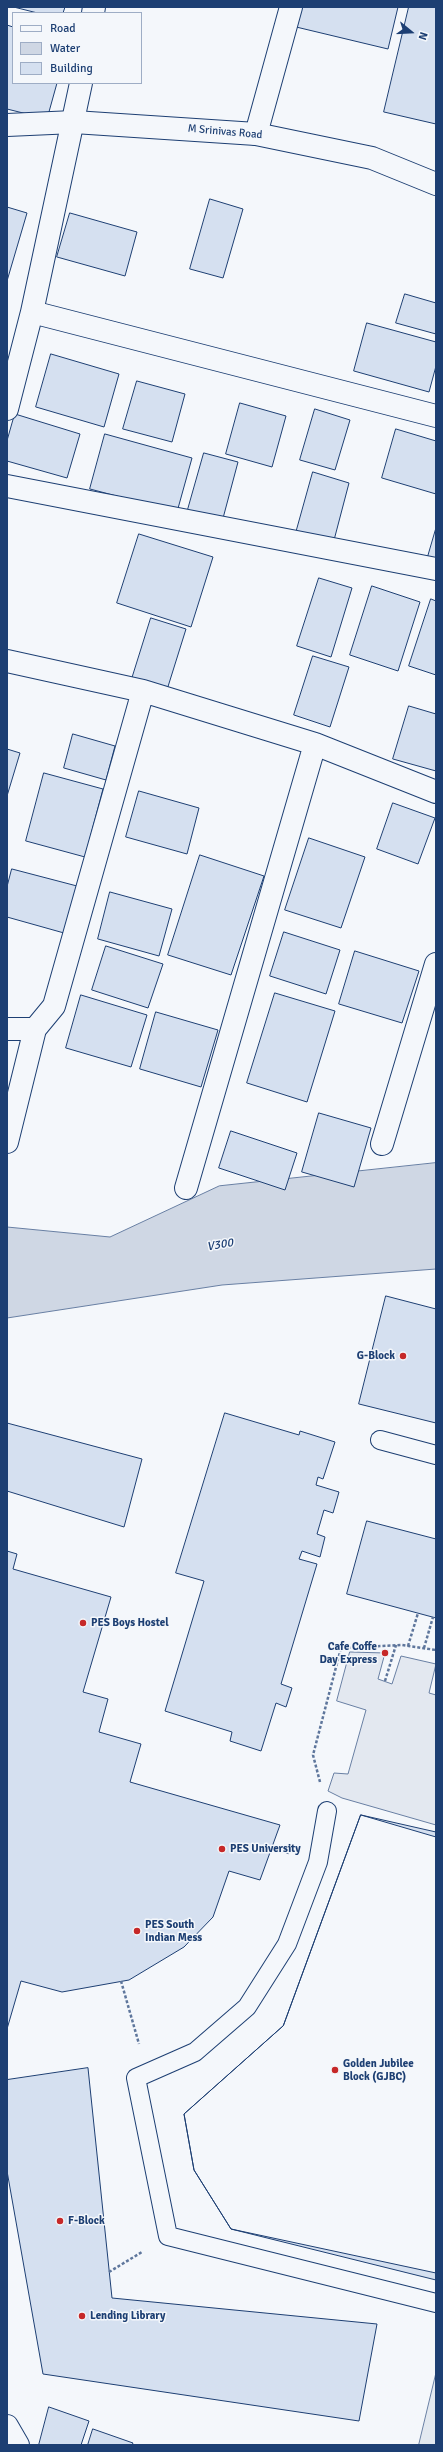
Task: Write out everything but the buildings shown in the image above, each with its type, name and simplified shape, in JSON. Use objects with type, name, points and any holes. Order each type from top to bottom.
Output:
[{"type":"street","points":[[256,134],[291,7]]},
{"type":"street","points":[[7,409],[32,312],[74,122],[81,84]]},
{"type":"street","name":"M Srinivas Road","points":[[7,125],[74,122],[256,134],[372,158],[436,184]]},
{"type":"street","points":[[32,312],[436,416]]},
{"type":"street","points":[[7,486],[436,569]]},
{"type":"street","points":[[7,661],[143,691],[315,744],[436,792]]},
{"type":"street","points":[[7,1142],[35,1029],[54,1006],[143,691]]},
{"type":"street","points":[[186,1188],[315,744]]},
{"type":"street","points":[[382,1144],[436,964]]},
{"type":"street","points":[[7,1029],[35,1029]]},
{"type":"street","points":[[7,2426],[18,2445]]},
{"type":"lane","points":[[380,1440],[436,1455]]},
{"type":"lane","points":[[327,1811],[318,1862],[287,1944],[247,2007],[195,2052],[136,2078],[168,2236],[436,2303]]},
{"type":"path","points":[[408,1646],[418,1613]]},
{"type":"path","points":[[424,1648],[433,1617]]},
{"type":"path","points":[[385,1681],[396,1645]]},
{"type":"path","points":[[327,1811],[313,1755],[342,1648],[396,1645],[436,1650]]},
{"type":"path","points":[[121,1981],[148,2074]]},
{"type":"path","points":[[109,2272],[168,2236]]},
{"type":"shaded area","points":[[350,1652],[385,1653],[378,1679],[392,1684],[401,1656],[436,1664],[429,1693],[436,1695],[436,1825],[342,1798],[328,1791],[334,1773],[348,1774],[366,1710],[337,1701]]},
{"type":"shaded area","points":[[436,2373],[436,2445],[419,2445]]},
{"type":"water","name":"V300","points":[[436,1163],[436,1269],[222,1285],[7,1318],[7,1227],[110,1237],[219,1186]]},
{"type":"place","name":"G-Block","points":[[403,1356]]},
{"type":"place","name":"PES Boys Hostel","points":[[83,1623]]},
{"type":"place","name":"Cafe Coffe Day Express","points":[[385,1653]]},
{"type":"place","name":"PES University","points":[[222,1849]]},
{"type":"place","name":"PES South Indian Mess","points":[[137,1931]]},
{"type":"place","name":"Golden Jubilee Block (GJBC)","points":[[335,2070]]},
{"type":"place","name":"F-Block","points":[[60,2221]]},
{"type":"place","name":"Lending Library","points":[[82,2316]]}]
